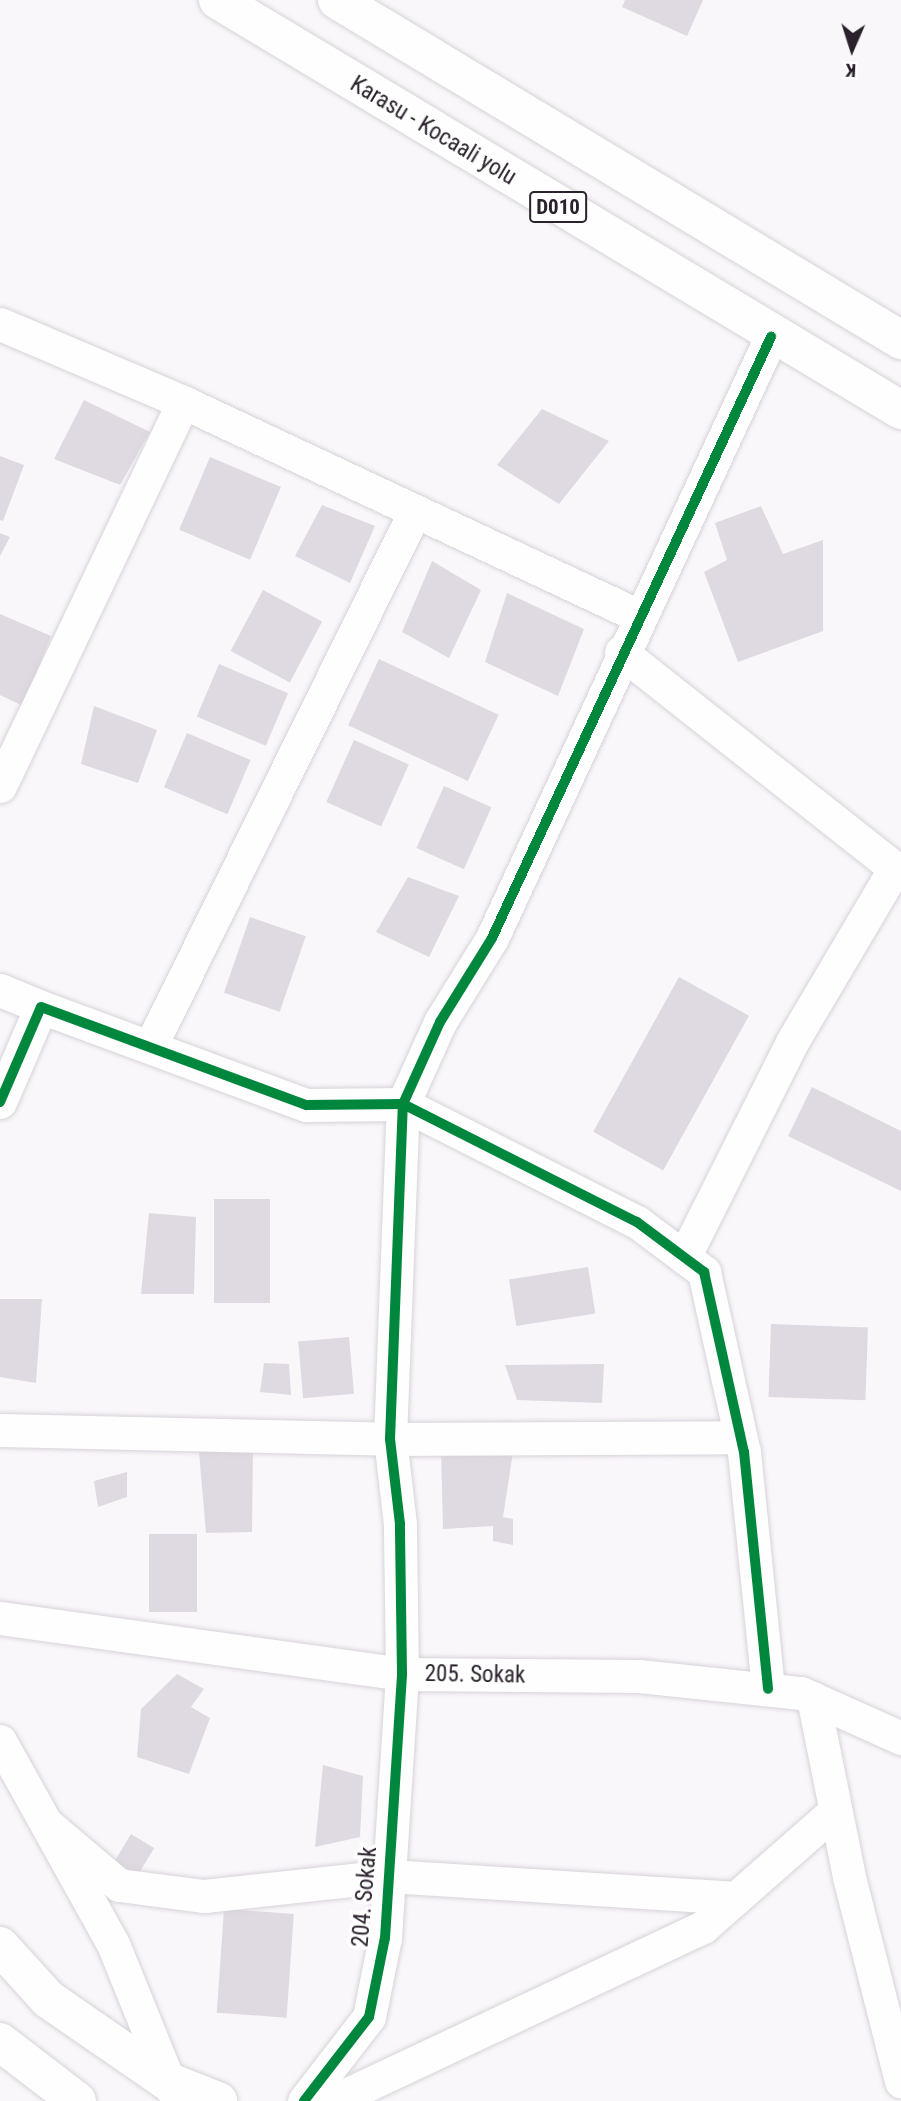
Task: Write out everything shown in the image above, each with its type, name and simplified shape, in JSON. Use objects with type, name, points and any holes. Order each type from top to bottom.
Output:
[{"type":"main road","name":"Karasu - Kocaali yolu","points":[[218,0],[771,337],[901,410]]},
{"type":"main road","name":"D010","points":[[337,0],[901,340]]},
{"type":"main road","points":[[0,1946],[48,1999],[174,2091],[218,2101]]},
{"type":"main road","points":[[0,2042],[77,2101]]},
{"type":"street","points":[[0,324],[183,402],[639,616]]},
{"type":"street","points":[[403,1104],[440,1022],[492,938],[621,652],[771,337]]},
{"type":"street","points":[[0,786],[183,402]]},
{"type":"street","points":[[150,1047],[415,511]]},
{"type":"street","points":[[621,652],[898,871],[792,1042],[684,1257]]},
{"type":"street","points":[[0,990],[306,1105],[403,1104],[637,1222],[704,1272],[740,1437],[768,1689]]},
{"type":"street","points":[[0,1102],[41,1007]]},
{"type":"street","name":"204. Sokak","points":[[304,2101],[369,2017],[385,1938],[402,1674],[400,1524],[390,1439],[403,1104]]},
{"type":"street","points":[[0,1430],[390,1439],[740,1437]]},
{"type":"street","name":"205. Sokak","points":[[0,1618],[402,1674],[639,1676],[768,1689],[813,1698],[901,1738]]},
{"type":"street","points":[[813,1698],[835,1811],[901,2081]]},
{"type":"street","points":[[0,1741],[113,1944],[174,2091]]},
{"type":"street","points":[[332,2101],[703,1927],[835,1811]]},
{"type":"street","points":[[48,1825],[119,1885],[204,1896],[389,1876],[736,1898]]},
{"type":"building","points":[[625,0],[703,0],[687,36],[622,7]]},
{"type":"building","points":[[84,400],[150,432],[120,485],[54,459]]},
{"type":"building","points":[[542,409],[609,441],[559,504],[497,465]]},
{"type":"building","points":[[0,456],[24,465],[3,521],[0,520]]},
{"type":"building","points":[[210,457],[281,487],[250,560],[179,530]]},
{"type":"building","points":[[322,505],[375,526],[350,583],[295,556]]},
{"type":"building","points":[[761,506],[783,554],[823,540],[823,631],[738,662],[704,572],[727,560],[715,523]]},
{"type":"building","points":[[0,533],[10,537],[0,556]]},
{"type":"building","points":[[432,561],[481,590],[449,658],[402,632]]},
{"type":"building","points":[[263,590],[322,621],[290,682],[231,651]]},
{"type":"building","points":[[507,593],[584,629],[558,696],[485,662]]},
{"type":"building","points":[[0,614],[51,636],[23,706],[0,695]]},
{"type":"building","points":[[379,659],[499,715],[468,781],[348,725]]},
{"type":"building","points":[[219,664],[288,693],[266,746],[197,716]]},
{"type":"building","points":[[94,706],[157,730],[138,783],[81,764]]},
{"type":"building","points":[[187,733],[251,760],[227,814],[164,787]]},
{"type":"building","points":[[354,740],[409,764],[381,827],[326,802]]},
{"type":"building","points":[[444,786],[492,807],[464,869],[416,848]]},
{"type":"building","points":[[408,877],[459,896],[429,957],[376,932]]},
{"type":"building","points":[[250,917],[306,936],[280,1012],[224,993]]},
{"type":"building","points":[[679,977],[749,1016],[663,1171],[593,1132]]},
{"type":"building","points":[[812,1087],[901,1131],[901,1191],[788,1136]]},
{"type":"building","points":[[214,1199],[270,1199],[270,1303],[214,1303]]},
{"type":"building","points":[[149,1213],[196,1217],[194,1294],[141,1294]]},
{"type":"building","points":[[588,1267],[595,1313],[516,1326],[509,1280]]},
{"type":"building","points":[[0,1299],[42,1299],[36,1383],[0,1377]]},
{"type":"building","points":[[771,1324],[868,1327],[865,1400],[768,1397]]},
{"type":"building","points":[[349,1337],[354,1394],[303,1398],[298,1341]]},
{"type":"building","points":[[264,1363],[289,1364],[291,1395],[260,1392]]},
{"type":"building","points":[[604,1364],[602,1403],[517,1400],[505,1365]]},
{"type":"building","points":[[253,1447],[252,1532],[206,1533],[199,1452]]},
{"type":"building","points":[[441,1450],[513,1452],[503,1517],[513,1519],[513,1545],[493,1541],[493,1526],[443,1529]]},
{"type":"building","points":[[127,1472],[127,1497],[98,1507],[94,1481]]},
{"type":"building","points":[[149,1534],[197,1534],[197,1612],[149,1612]]},
{"type":"building","points":[[177,1674],[204,1689],[191,1707],[210,1718],[189,1774],[137,1757],[141,1709]]},
{"type":"building","points":[[323,1765],[363,1776],[360,1837],[315,1847]]},
{"type":"building","points":[[131,1834],[154,1848],[137,1876],[114,1862]]},
{"type":"building","points":[[224,1909],[294,1914],[287,2018],[217,2013]]},
{"type":"cycle path","points":[[304,2101],[369,2017],[385,1938],[402,1674],[400,1524],[390,1439],[403,1104],[440,1022],[492,938],[771,337]]},
{"type":"cycle path","points":[[0,1102],[41,1007],[306,1105],[403,1104],[637,1222],[704,1272],[744,1452],[768,1689]]}]
